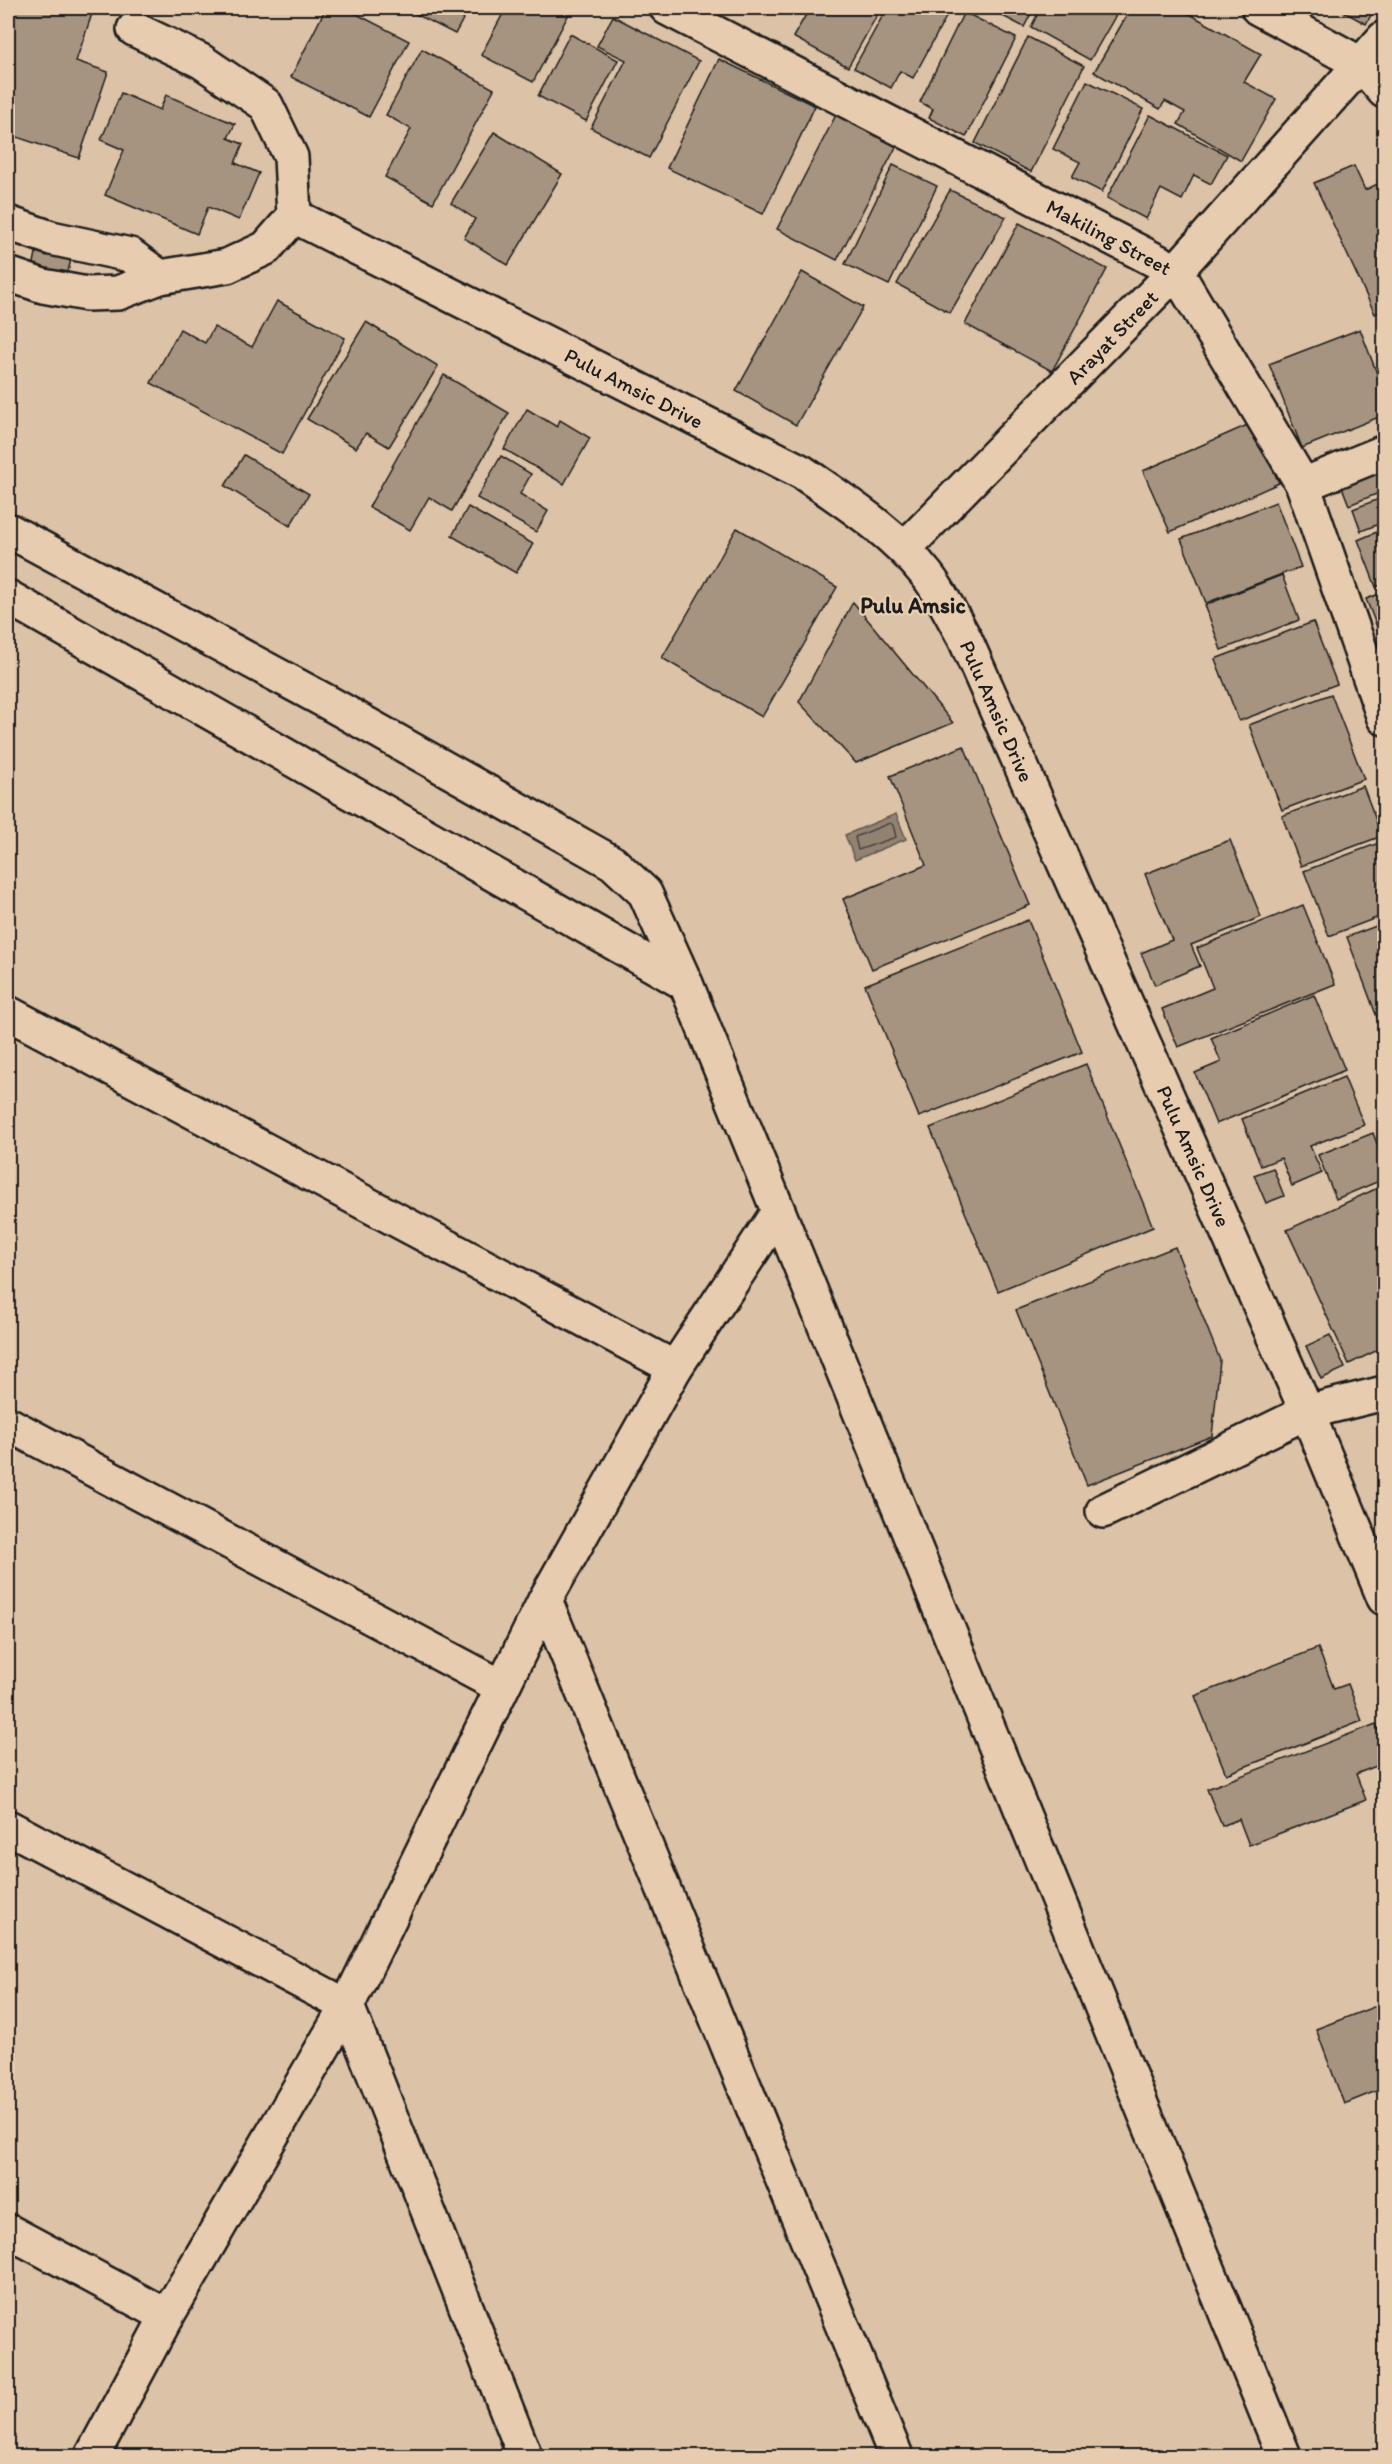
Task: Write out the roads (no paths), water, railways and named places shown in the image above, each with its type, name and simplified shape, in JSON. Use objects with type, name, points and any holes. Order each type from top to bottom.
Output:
[{"type":"street","name":"Makiling Street","points":[[667,8],[1176,271],[1303,485],[1384,718]]},
{"type":"street","points":[[1258,8],[1361,64],[1384,91]]},
{"type":"street","points":[[8,274],[43,286],[87,294],[118,293],[160,277],[227,266],[266,248],[294,216],[291,157],[266,105],[201,61],[134,29]]},
{"type":"street","name":"Arayat Street","points":[[904,549],[1176,271],[1384,38]]},
{"type":"street","name":"Pulu Amsic Drive","points":[[294,216],[802,472],[880,526],[929,577],[965,639],[1308,1412],[1384,1598]]},
{"type":"street","points":[[8,223],[51,238],[130,255],[160,277]]},
{"type":"street","points":[[1303,485],[1384,452]]},
{"type":"street","points":[[8,530],[329,703],[613,863],[645,893],[686,984],[1284,2457]]},
{"type":"street","points":[[8,597],[686,984]]},
{"type":"street","points":[[8,1013],[675,1368]]},
{"type":"street","points":[[92,2457],[167,2316],[347,2006],[545,1600],[675,1368],[778,1212]]},
{"type":"street","points":[[1103,1511],[1308,1412],[1384,1393]]},
{"type":"street","points":[[8,1424],[502,1687]]},
{"type":"street","points":[[545,1600],[896,2457]]},
{"type":"street","points":[[8,1827],[347,2006],[525,2457]]},
{"type":"street","points":[[8,2230],[167,2316]]},
{"type":"water","points":[[896,814],[906,839],[855,860],[845,835]]},
{"type":"district","name":"Pulu Amsic","points":[[913,605]]}]
